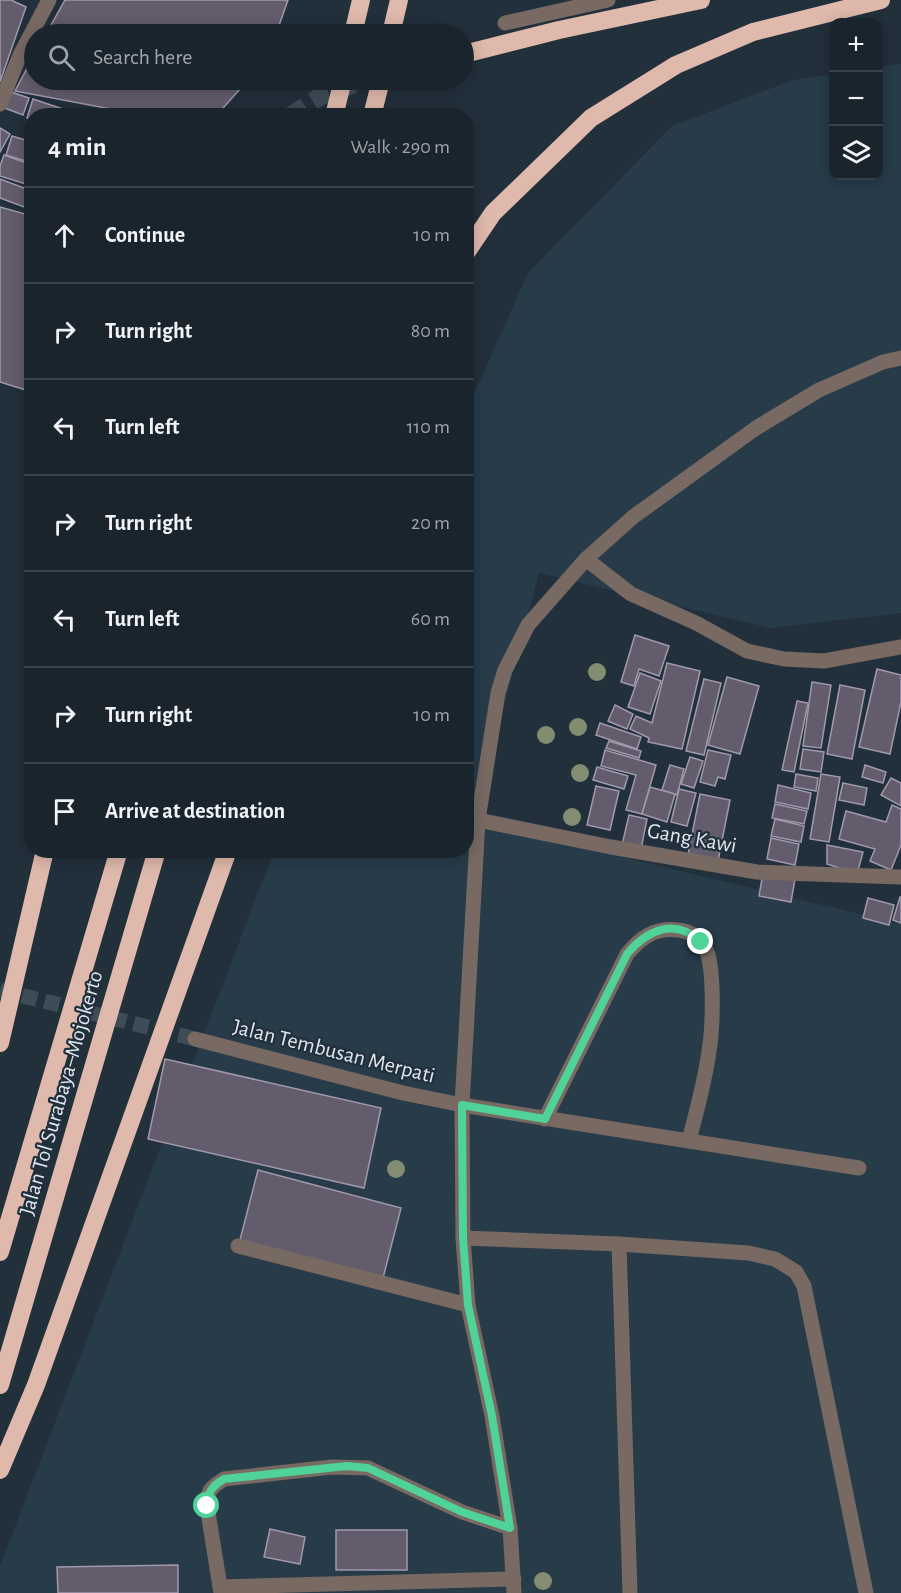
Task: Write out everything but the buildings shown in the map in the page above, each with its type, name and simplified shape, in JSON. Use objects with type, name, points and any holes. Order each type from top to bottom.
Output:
[{"type":"highway","points":[[355,24],[361,0]]},
{"type":"highway","points":[[393,24],[399,0]]},
{"type":"highway","points":[[474,51],[559,30],[701,0]]},
{"type":"highway","points":[[474,241],[493,213],[591,118],[676,65],[753,32],[881,0]]},
{"type":"highway","points":[[336,108],[340,90]]},
{"type":"highway","points":[[374,108],[378,90]]},
{"type":"highway","points":[[0,1042],[43,858]]},
{"type":"highway","name":"Jalan Tol Surabaya–Mojokerto","points":[[0,1252],[116,858]]},
{"type":"highway","name":"Jalan Tol Surabaya–Mojokerto","points":[[0,1384],[155,858]]},
{"type":"highway","points":[[0,1470],[36,1384],[225,858]]},
{"type":"street","points":[[36,24],[49,0]]},
{"type":"street","points":[[505,23],[608,0]]},
{"type":"street","points":[[0,104],[24,47]]},
{"type":"street","points":[[510,1528],[462,1512],[368,1468],[332,1467],[224,1479],[208,1493],[207,1506],[221,1590],[514,1586],[510,1528],[492,1416],[468,1305],[463,1238],[462,1105],[478,820],[498,693],[506,670],[528,625],[586,559],[633,517],[756,428],[819,390],[883,362],[901,358]]},
{"type":"street","points":[[586,559],[631,594],[696,623],[747,651],[784,659],[824,661],[901,647]]},
{"type":"street","name":"Gang Kawi","points":[[478,820],[611,847],[757,872],[901,877]]},
{"type":"street","points":[[545,1119],[627,954],[648,934],[664,929],[679,930],[692,933],[708,954],[712,1000],[710,1051],[689,1142]]},
{"type":"street","name":"Jalan Tembusan Merpati","points":[[195,1039],[403,1093],[462,1105],[859,1168]]},
{"type":"street","points":[[463,1238],[619,1244],[748,1253],[776,1259],[796,1272],[804,1286],[866,1593]]},
{"type":"street","points":[[619,1244],[630,1593]]},
{"type":"street","points":[[238,1246],[468,1305]]},
{"type":"shaded area","points":[[901,64],[901,613],[770,628],[539,573],[474,821],[474,394],[528,273],[672,126],[793,80],[829,75],[829,180],[883,180],[883,66]]},
{"type":"shaded area","points":[[474,821],[901,924],[901,1593],[0,1593],[0,1566],[271,858],[474,858]]},
{"type":"tunnel","points":[[302,108],[321,96],[338,90]]},
{"type":"tunnel","points":[[0,990],[195,1039]]},
{"type":"route","points":[[207,1506],[208,1493],[224,1479],[347,1466],[368,1468],[462,1512],[510,1528],[492,1416],[468,1305],[463,1238],[462,1105],[545,1119],[627,954],[636,943],[648,934],[664,929],[692,933],[701,942]]}]
